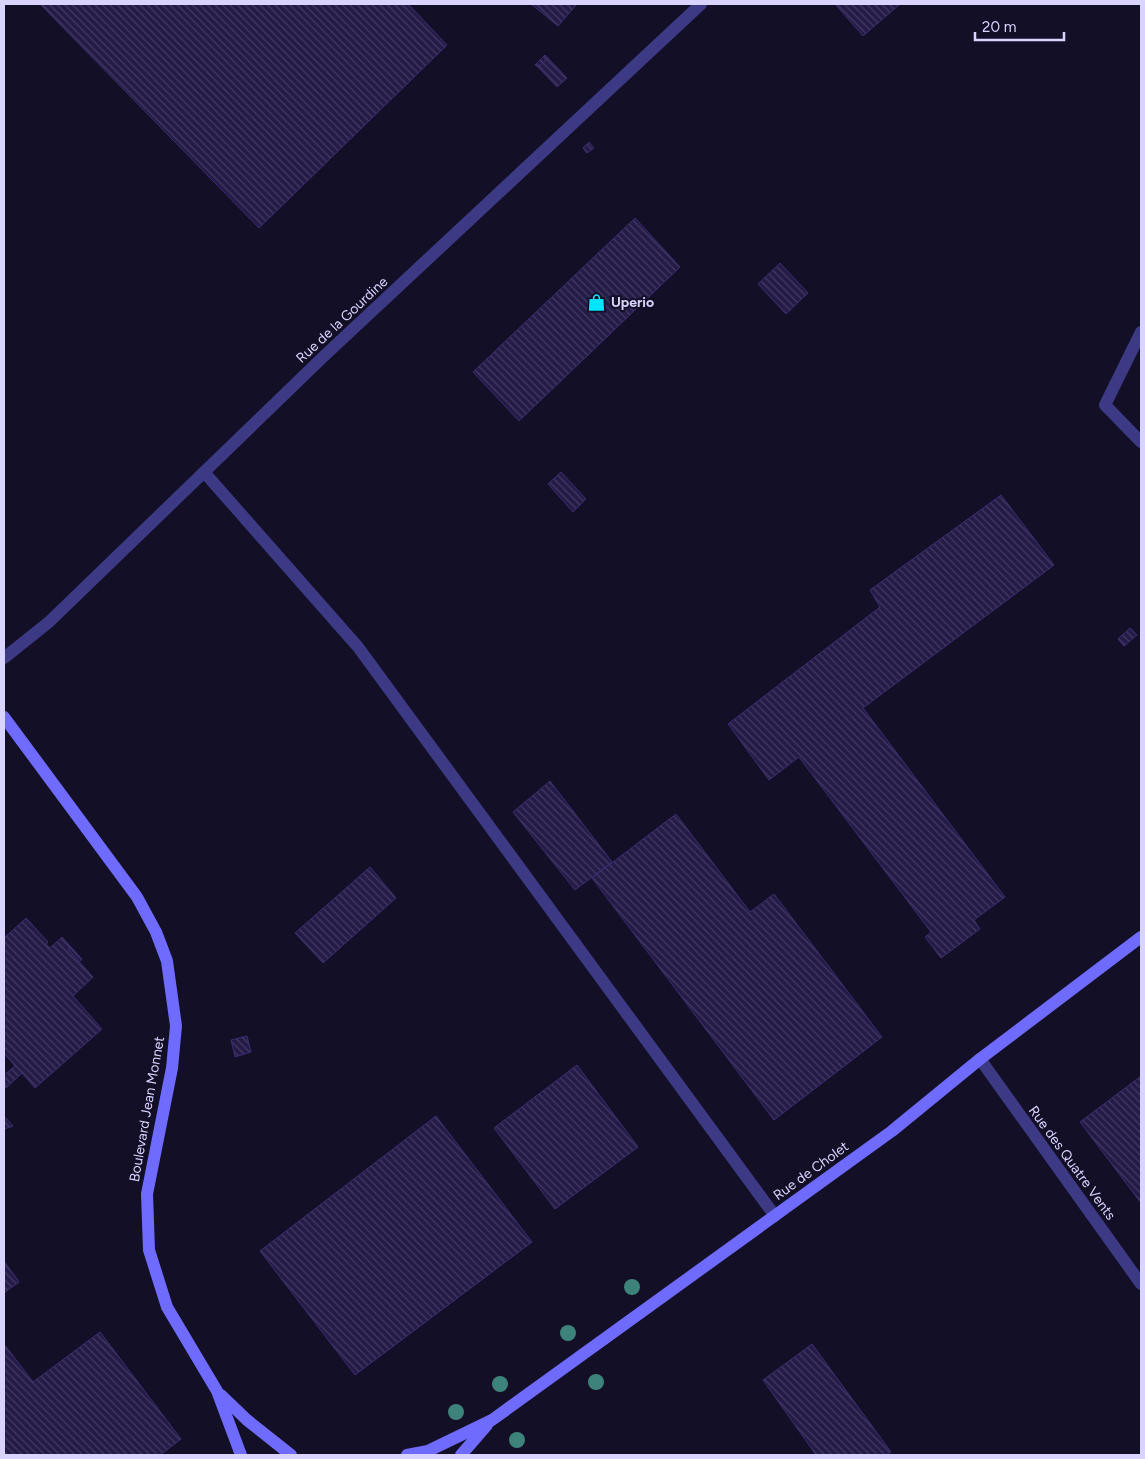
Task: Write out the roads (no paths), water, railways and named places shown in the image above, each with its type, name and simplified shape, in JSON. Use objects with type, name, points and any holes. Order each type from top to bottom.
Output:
[{"type":"main road","name":"Boulevard Jean Monnet","points":[[4,716],[137,897],[156,932],[167,961],[176,1026],[172,1068],[147,1194],[149,1250],[167,1307],[217,1391]]},
{"type":"main road","name":"Rue de Cholet","points":[[407,1455],[428,1451],[492,1420],[892,1131],[980,1060],[1141,936]]},
{"type":"main road","points":[[217,1391],[240,1455]]},
{"type":"main road","points":[[217,1391],[247,1420],[291,1455]]},
{"type":"main road","name":"Rue de Cholet","points":[[461,1455],[492,1420]]},
{"type":"street","name":"Rue de la Gourdine","points":[[4,658],[49,622],[323,357],[701,4]]},
{"type":"street","points":[[1141,332],[1105,406],[1141,442]]},
{"type":"street","points":[[204,472],[358,647],[775,1216]]},
{"type":"street","name":"Rue des Quatre Vents","points":[[980,1060],[1141,1284]]},
{"type":"place","name":"Uperio","points":[[597,302]]}]
